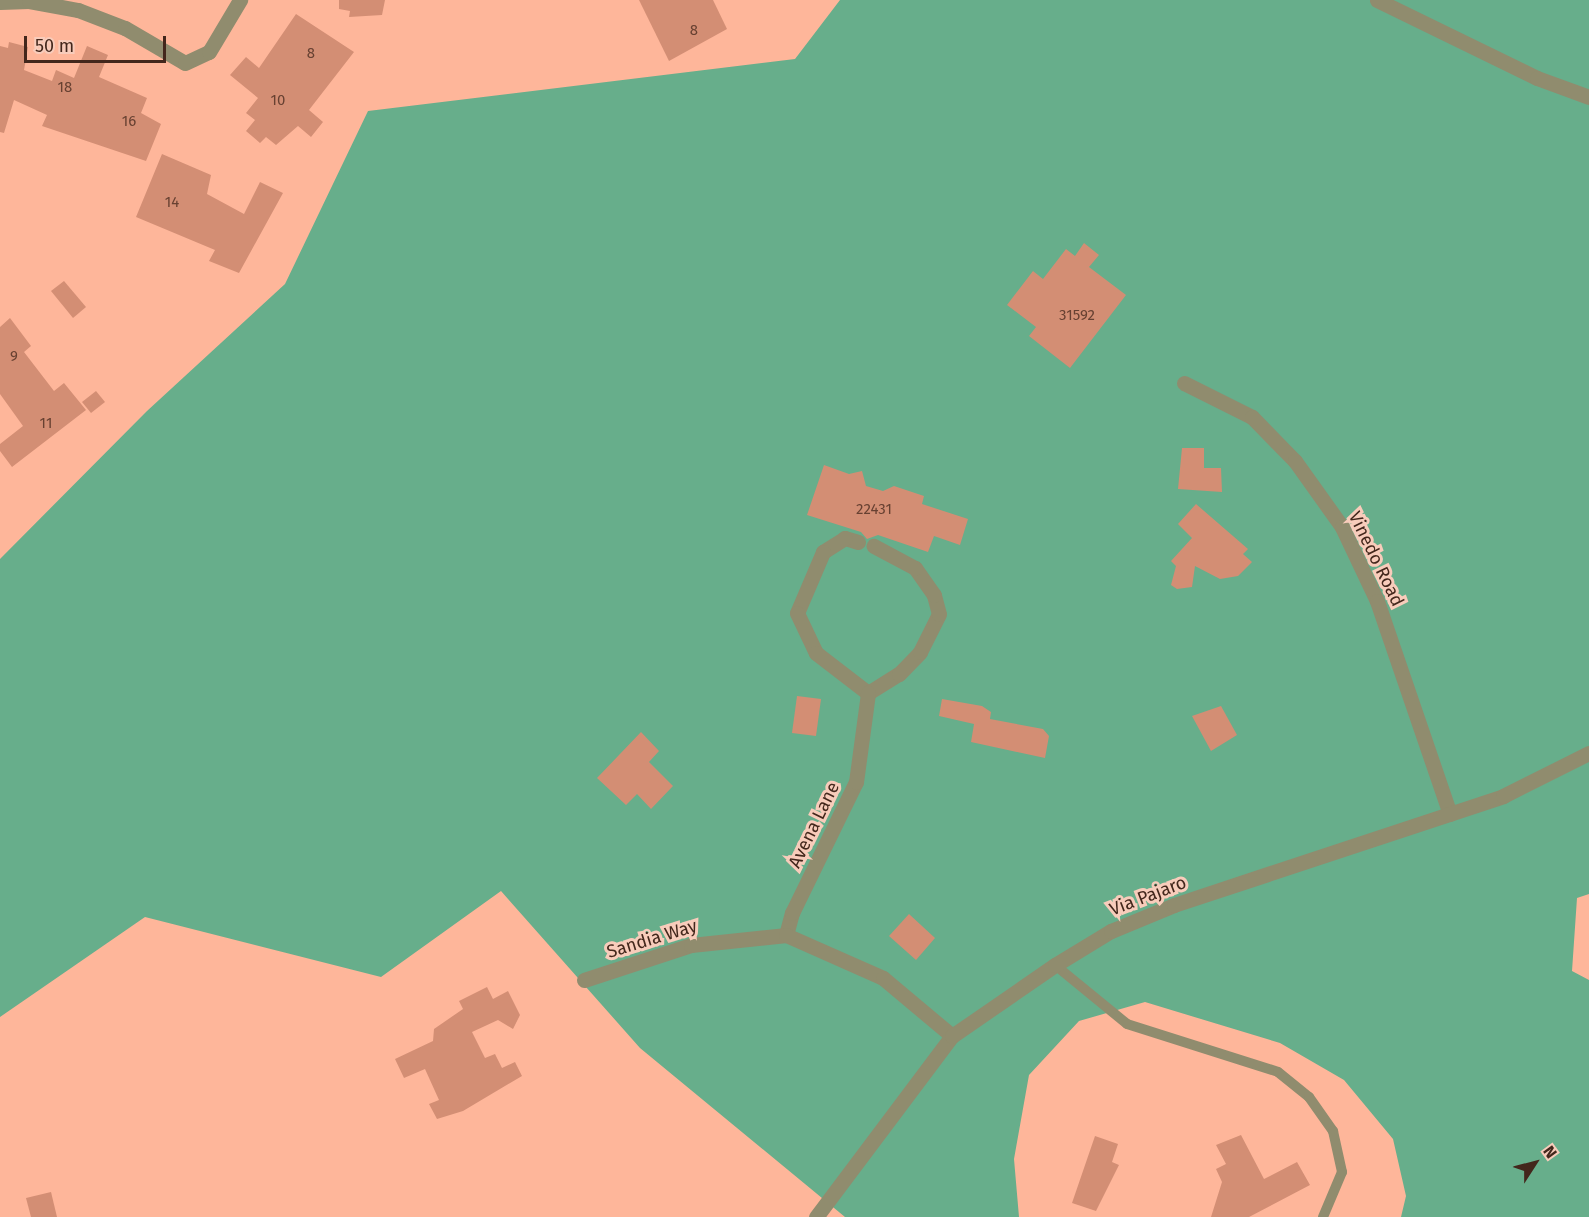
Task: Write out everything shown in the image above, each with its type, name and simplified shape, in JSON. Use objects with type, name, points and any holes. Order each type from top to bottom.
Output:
[{"type":"street","points":[[0,2],[29,1],[78,10],[125,28],[185,63],[209,52],[240,0]]},
{"type":"street","points":[[1377,0],[1538,78],[1589,97]]},
{"type":"street","name":"Vinedo Road","points":[[1184,383],[1252,417],[1294,461],[1342,527],[1377,601],[1450,814]]},
{"type":"street","points":[[858,542],[845,538],[823,552],[797,613],[816,653],[868,693],[899,674],[920,652],[939,614],[934,595],[915,568],[874,546]]},
{"type":"street","name":"Avena Lane","points":[[786,935],[856,783],[868,693]]},
{"type":"street","name":"Via Pajaro","points":[[816,1217],[952,1036],[1054,965],[1111,931],[1174,905],[1503,796],[1589,753]]},
{"type":"street","name":"Sandia Way","points":[[584,980],[691,945],[786,935],[883,978],[952,1036]]},
{"type":"lane","points":[[1054,965],[1127,1024],[1278,1072],[1309,1097],[1333,1131],[1342,1172],[1323,1217]]},
{"type":"green space","points":[[840,0],[1589,0],[1589,894],[1577,898],[1572,971],[1589,980],[1589,1217],[1401,1217],[1406,1196],[1393,1139],[1344,1080],[1280,1043],[1145,1002],[1079,1021],[1029,1075],[1014,1159],[1019,1217],[845,1217],[640,1048],[501,891],[381,977],[145,917],[0,1017],[0,559],[147,411],[285,284],[368,111],[795,59]]},
{"type":"building","points":[[339,0],[385,0],[382,15],[349,17],[350,11],[339,9]]},
{"type":"building","points":[[639,0],[713,0],[727,29],[669,61]]},
{"type":"building","points":[[296,14],[354,52],[309,110],[323,122],[311,137],[298,126],[276,145],[266,137],[260,143],[246,131],[255,120],[246,113],[258,98],[230,75],[246,57],[259,68]]},
{"type":"building","points":[[9,42],[28,47],[24,70],[52,81],[56,70],[74,78],[87,46],[108,55],[99,77],[147,98],[141,113],[161,124],[146,161],[42,126],[47,115],[14,100],[4,133],[0,132],[0,46],[8,48]]},
{"type":"building","points":[[162,154],[211,175],[207,194],[244,214],[260,182],[283,193],[239,273],[209,261],[215,250],[136,217]]},
{"type":"building","points":[[1084,243],[1099,255],[1089,267],[1126,295],[1070,368],[1029,336],[1036,327],[1007,305],[1033,271],[1043,279],[1066,249],[1075,256]]},
{"type":"building","points":[[64,281],[86,307],[73,318],[51,291]]},
{"type":"building","points":[[10,318],[31,346],[24,352],[54,391],[64,383],[86,410],[12,467],[0,451],[0,444],[23,426],[0,394],[0,327]]},
{"type":"building","points":[[96,391],[105,402],[91,413],[82,402]]},
{"type":"building","points":[[1182,448],[1204,448],[1204,468],[1221,468],[1222,492],[1178,489]]},
{"type":"building","points":[[824,465],[849,474],[862,471],[866,486],[883,491],[894,486],[924,496],[922,504],[968,519],[960,545],[934,536],[928,552],[878,535],[867,539],[861,532],[807,515]]},
{"type":"building","points":[[1196,504],[1248,549],[1243,554],[1252,562],[1238,576],[1220,579],[1195,566],[1192,587],[1177,589],[1171,585],[1176,566],[1171,561],[1192,538],[1178,524]]},
{"type":"building","points":[[797,696],[821,699],[816,736],[792,733]]},
{"type":"building","points":[[942,699],[982,706],[991,712],[990,719],[1043,729],[1049,736],[1045,758],[971,742],[974,724],[939,716]]},
{"type":"building","points":[[1221,706],[1237,735],[1211,751],[1192,716]]},
{"type":"building","points":[[641,732],[659,751],[649,762],[673,786],[651,809],[637,794],[626,805],[597,778]]},
{"type":"building","points":[[909,914],[935,938],[916,960],[889,936]]},
{"type":"building","points":[[487,987],[493,999],[508,991],[520,1015],[513,1029],[498,1020],[472,1032],[485,1058],[495,1054],[502,1068],[515,1062],[522,1076],[463,1111],[437,1119],[429,1104],[439,1100],[425,1069],[404,1078],[395,1059],[433,1041],[434,1029],[463,1009],[459,1001]]},
{"type":"building","points":[[1241,1135],[1264,1179],[1297,1162],[1310,1185],[1249,1217],[1211,1217],[1222,1182],[1216,1169],[1226,1164],[1216,1145]]},
{"type":"building","points":[[1095,1136],[1118,1144],[1112,1162],[1119,1165],[1096,1211],[1072,1203]]},
{"type":"building","points":[[51,1192],[57,1217],[31,1217],[26,1198]]}]
